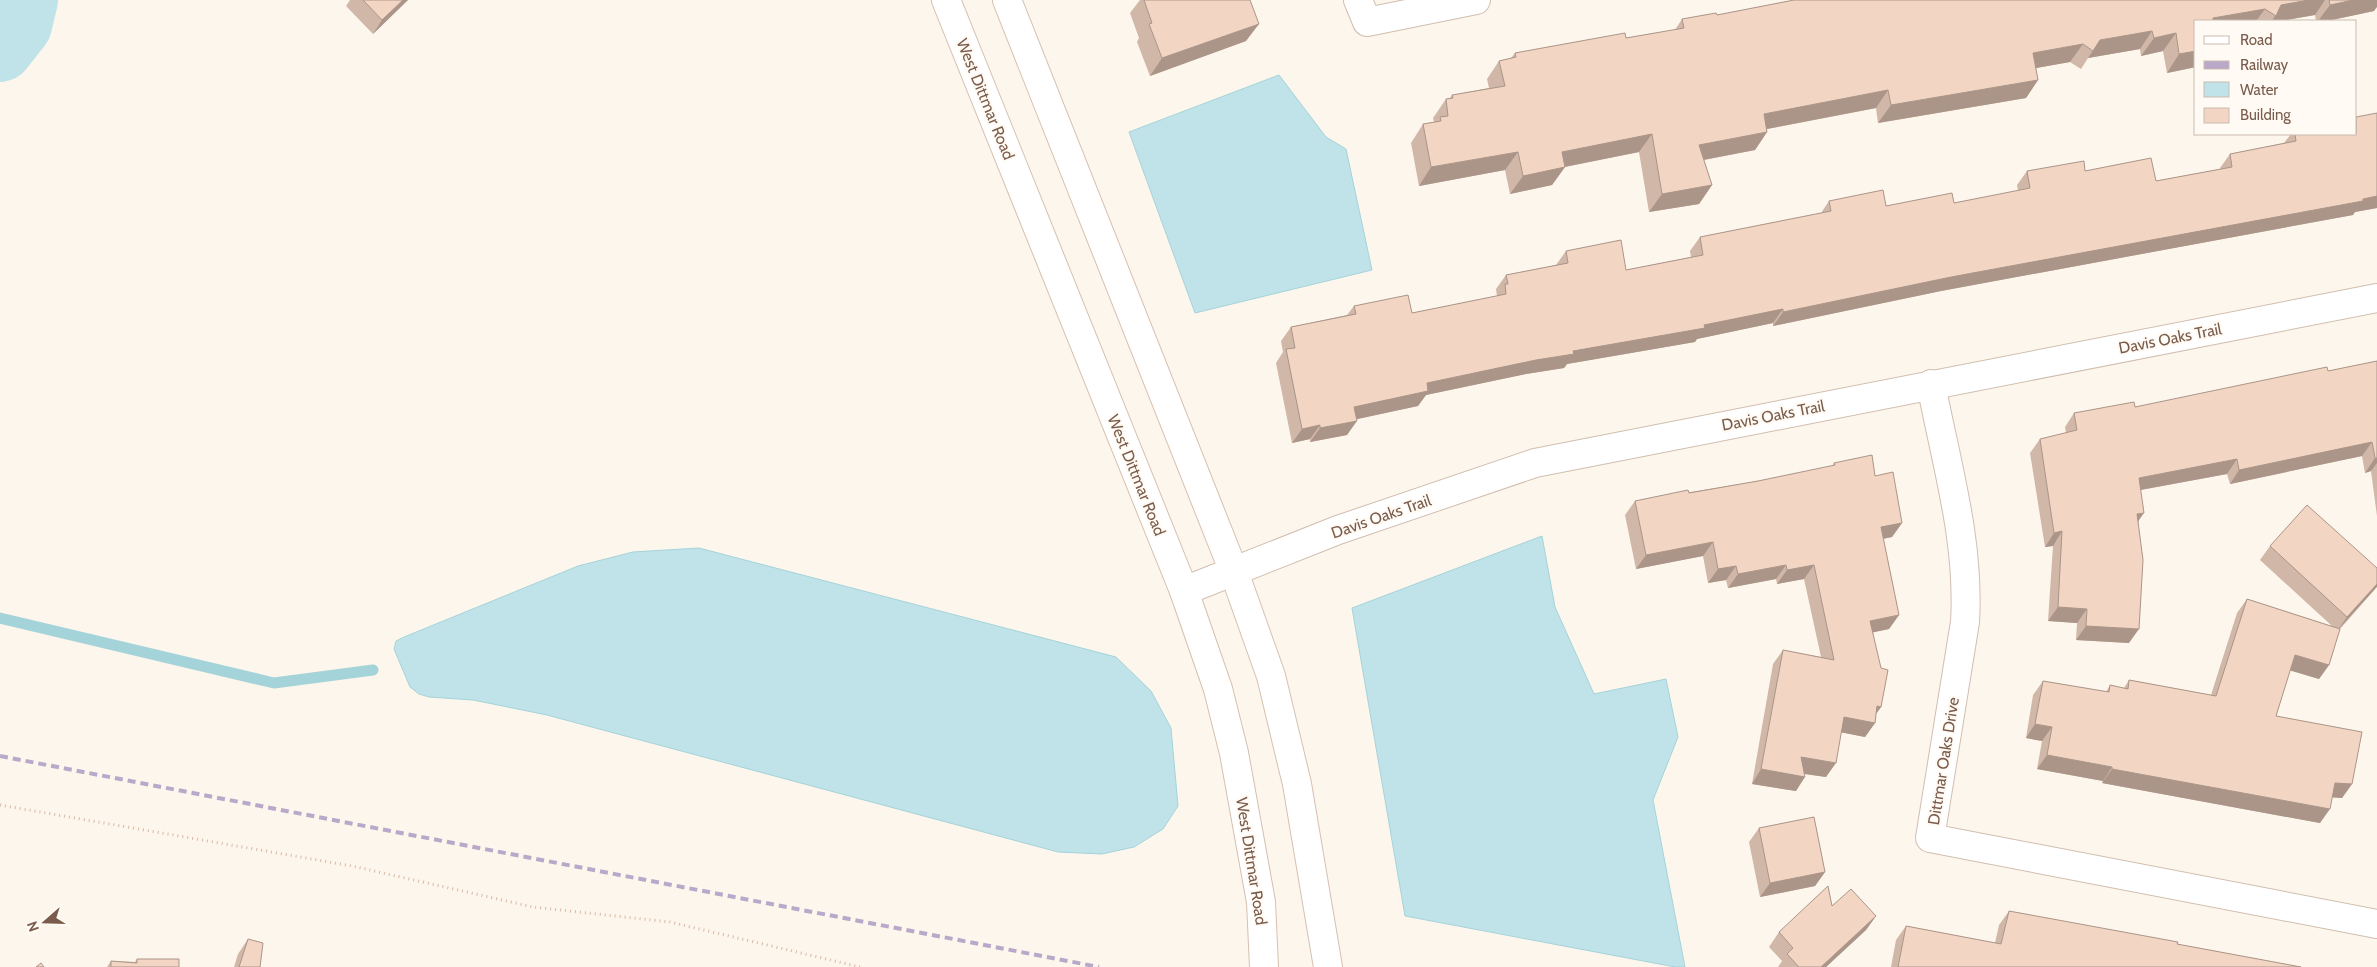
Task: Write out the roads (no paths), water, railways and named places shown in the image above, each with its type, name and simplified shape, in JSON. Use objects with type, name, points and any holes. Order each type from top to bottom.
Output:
[{"type":"street","name":"West Dittmar Road","points":[[946,0],[1184,591],[1218,689],[1234,753],[1261,902],[1264,967]]},
{"type":"street","points":[[1007,0],[1234,572],[1271,676],[1287,737],[1328,967]]},
{"type":"street","points":[[1363,11],[1476,0]]},
{"type":"street","name":"Davis Oaks Trail","points":[[1184,591],[1338,530],[1535,463],[2377,298]]},
{"type":"street","name":"Dittmar Oaks Drive","points":[[1931,384],[1959,520],[1967,586],[1965,622],[1930,838],[2377,924]]},
{"type":"water","points":[[1279,75],[1326,137],[1346,149],[1372,270],[1195,313],[1129,132]]},
{"type":"water","points":[[1542,536],[1555,607],[1594,694],[1666,679],[1678,737],[1653,800],[1685,967],[1675,967],[1405,916],[1352,608]]},
{"type":"water","points":[[699,548],[1116,657],[1151,691],[1171,728],[1178,806],[1163,829],[1134,847],[1102,854],[1058,852],[547,715],[473,700],[429,697],[419,694],[410,687],[394,649],[396,641],[404,637],[578,566],[633,552]]},
{"type":"waterway","points":[[0,49],[19,25],[25,0]]},
{"type":"waterway","points":[[0,618],[274,683],[373,670]]},
{"type":"railway","points":[[0,756],[1099,967]]}]
